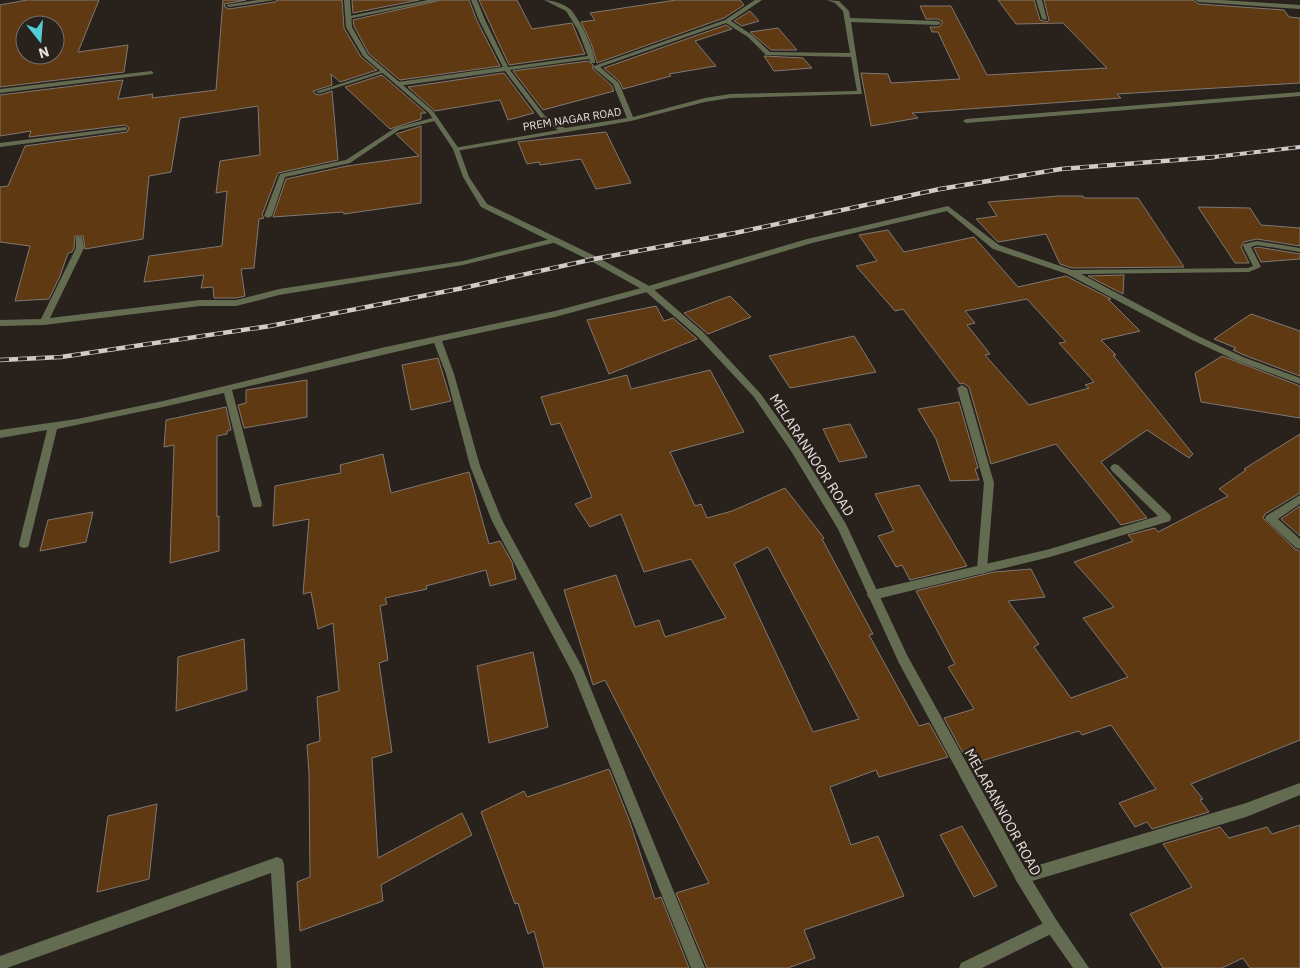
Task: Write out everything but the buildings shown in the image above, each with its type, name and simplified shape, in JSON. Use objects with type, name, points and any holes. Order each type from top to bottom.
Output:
[{"type":"street","points":[[229,5],[272,0]]},
{"type":"street","name":"MELARANNOOR ROAD","points":[[347,0],[350,27],[366,56],[382,72],[431,112],[456,150],[466,177],[484,205],[648,289],[700,334],[757,395],[794,448],[842,527],[903,659],[1022,877],[1052,926],[1082,968]]},
{"type":"street","points":[[348,17],[436,0]]},
{"type":"street","points":[[474,0],[507,70],[544,117],[563,130]]},
{"type":"street","points":[[547,0],[568,10],[581,30],[590,57],[596,67],[727,21],[759,0]]},
{"type":"street","points":[[631,120],[705,100],[730,96],[860,93],[849,20],[842,6],[830,0]]},
{"type":"street","points":[[1038,0],[1045,19]]},
{"type":"street","points":[[1198,0],[1254,2],[1300,7]]},
{"type":"street","points":[[849,20],[938,23]]},
{"type":"street","points":[[727,21],[750,36],[768,54],[854,55]]},
{"type":"street","points":[[398,84],[590,57]]},
{"type":"street","name":"PREM NAGAR ROAD","points":[[456,150],[563,130],[631,120],[616,83],[596,67]]},
{"type":"street","points":[[318,92],[382,72]]},
{"type":"street","points":[[0,91],[151,73]]},
{"type":"street","points":[[966,121],[1300,94]]},
{"type":"street","points":[[268,216],[282,175],[348,162],[397,129],[436,119]]},
{"type":"street","points":[[0,145],[125,129]]},
{"type":"street","points":[[0,434],[53,426],[163,404],[437,338],[555,314],[648,289],[810,241],[948,208],[996,247],[1070,272],[1240,359],[1300,381]]},
{"type":"street","points":[[44,322],[80,248],[80,239]]},
{"type":"street","points":[[0,323],[44,322],[200,303],[236,303],[279,292],[463,263],[554,240]]},
{"type":"street","points":[[1070,272],[1249,270],[1257,267],[1247,246],[1257,243],[1300,250]]},
{"type":"street","points":[[437,338],[450,374],[475,466],[497,521],[578,671],[698,968]]},
{"type":"street","points":[[227,388],[257,504]]},
{"type":"street","points":[[962,388],[989,483],[982,569]]},
{"type":"street","points":[[24,544],[53,426]]},
{"type":"street","points":[[873,595],[1050,553],[1166,518],[1115,468]]},
{"type":"street","points":[[1300,499],[1270,519],[1300,545]]},
{"type":"street","points":[[1022,877],[1246,810],[1300,789]]},
{"type":"street","points":[[0,963],[277,864],[284,968]]},
{"type":"street","points":[[966,968],[1052,926]]},
{"type":"railway","points":[[1211,157],[1300,147]]},
{"type":"railway","points":[[0,360],[61,357],[270,326],[463,288],[594,259],[735,233],[940,189],[1061,169],[1211,157]]},
{"type":"railway","points":[[1205,158],[1211,157]]},
{"type":"railway","points":[[1211,157],[1215,157]]}]
